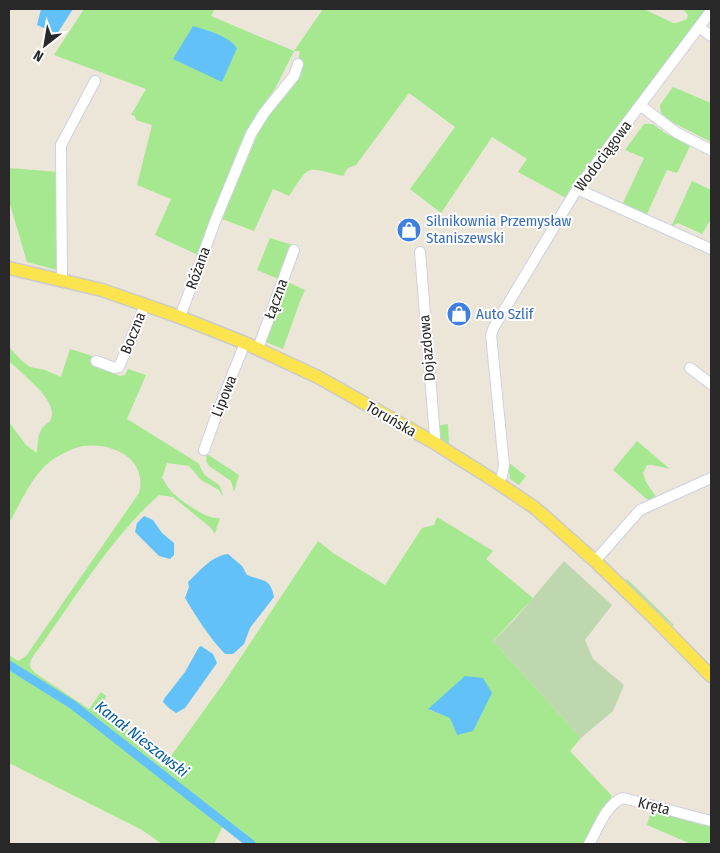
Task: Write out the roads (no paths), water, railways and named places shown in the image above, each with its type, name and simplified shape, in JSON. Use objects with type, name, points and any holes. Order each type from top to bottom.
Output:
[{"type":"main road","name":"Toruńska","points":[[9,268],[102,290],[180,317],[258,348],[318,377],[432,442],[498,482],[535,508],[595,561],[711,676]]},
{"type":"street","name":"Wodociągowa","points":[[498,482],[504,465],[491,335],[577,189],[711,11]]},
{"type":"street","points":[[699,27],[711,36]]},
{"type":"street","name":"Różana","points":[[180,317],[216,219],[251,134],[264,113],[294,76],[298,64]]},
{"type":"street","points":[[62,280],[61,145],[95,81]]},
{"type":"street","points":[[640,106],[677,133],[711,150]]},
{"type":"street","points":[[577,189],[711,249]]},
{"type":"street","name":"Łączna","points":[[258,348],[294,250]]},
{"type":"street","name":"Dojazdowa","points":[[420,252],[435,437],[432,442]]},
{"type":"street","name":"Boczna","points":[[96,361],[115,368],[119,366],[145,305]]},
{"type":"street","name":"Lipowa","points":[[204,450],[218,409],[245,343]]},
{"type":"street","points":[[690,368],[711,384]]},
{"type":"street","points":[[595,561],[640,510],[711,478]]},
{"type":"street","name":"Kręta","points":[[589,844],[608,810],[617,800],[623,798],[711,821]]},
{"type":"water","points":[[41,9],[73,9],[57,34],[37,25]]},
{"type":"water","points":[[193,26],[223,37],[237,48],[222,82],[173,59]]},
{"type":"water","points":[[144,516],[153,520],[162,533],[174,543],[174,555],[170,559],[159,556],[135,532],[137,523]]},
{"type":"water","points":[[228,554],[242,566],[247,575],[268,583],[274,597],[250,628],[244,644],[233,654],[225,654],[219,648],[185,598],[189,587],[188,582],[211,561]]},
{"type":"water","points":[[201,646],[213,654],[217,663],[185,708],[176,713],[163,702],[164,699],[185,672]]},
{"type":"water","points":[[465,676],[483,678],[492,693],[473,731],[457,735],[450,718],[428,709]]},
{"type":"waterway","name":"Kanał Nieszawski","points":[[9,665],[73,705],[251,844]]},
{"type":"place","name":"Silnikownia Przemysław Staniszewski","points":[[409,230]]},
{"type":"place","name":"Auto Szlif","points":[[459,314]]}]
